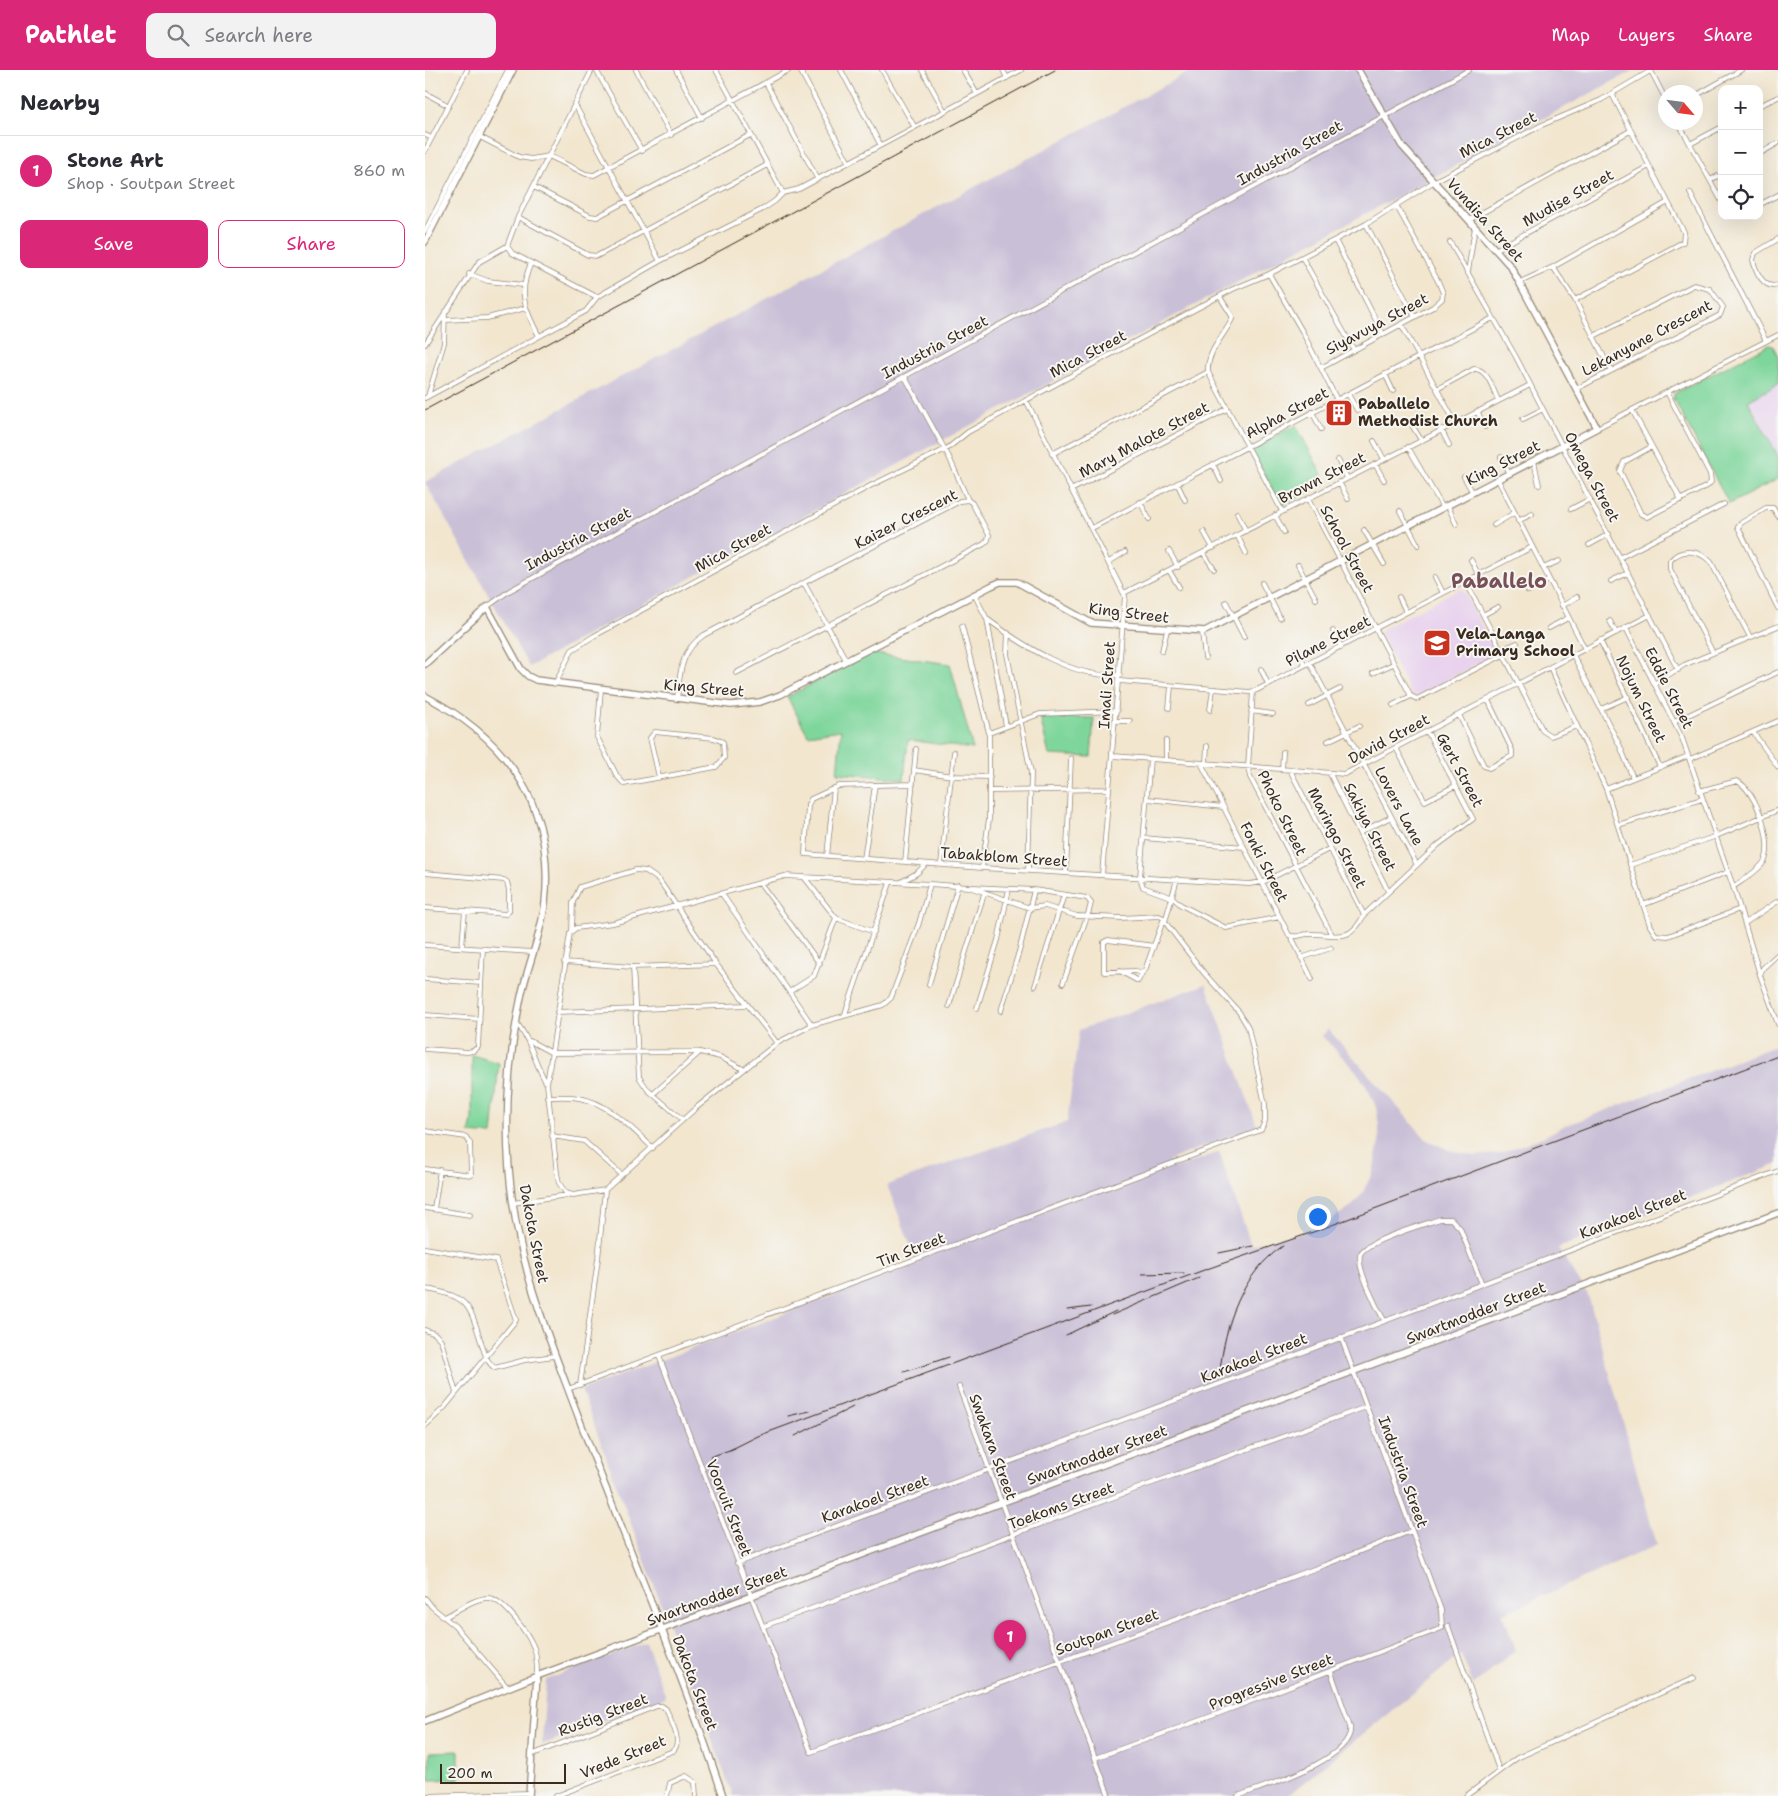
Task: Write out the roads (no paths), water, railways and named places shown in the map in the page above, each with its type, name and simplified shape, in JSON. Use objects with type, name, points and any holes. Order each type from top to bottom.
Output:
[{"type":"street","points":[[425,151],[467,70]]},
{"type":"street","points":[[425,231],[508,70]]},
{"type":"street","points":[[425,242],[513,70]]},
{"type":"street","points":[[425,344],[469,274],[485,257],[507,246],[518,217],[592,70]]},
{"type":"street","points":[[596,70],[642,151]]},
{"type":"street","points":[[636,70],[671,135]]},
{"type":"street","points":[[676,70],[702,118]]},
{"type":"street","points":[[716,70],[783,193]]},
{"type":"street","points":[[480,137],[519,157],[531,159],[549,156],[592,175],[642,151],[789,70]]},
{"type":"street","points":[[799,70],[848,161]]},
{"type":"street","points":[[841,70],[880,144]]},
{"type":"street","points":[[882,70],[914,126]]},
{"type":"street","points":[[922,70],[944,110]]},
{"type":"street","points":[[963,70],[977,94]]},
{"type":"street","points":[[1003,70],[1007,78]]},
{"type":"street","points":[[427,397],[586,311],[597,297],[763,209],[775,202],[783,193],[799,189],[848,161],[1021,70]]},
{"type":"street","name":"Vundisa Street","points":[[1359,70],[1402,146],[1433,182],[1497,249],[1520,282],[1578,388],[1597,428]]},
{"type":"street","name":"Industria Street","points":[[426,664],[487,607],[517,587],[1469,70]]},
{"type":"street","points":[[1651,70],[1658,85]]},
{"type":"street","name":"Mica Street","points":[[555,684],[569,655],[581,643],[878,482],[944,450],[968,432],[1134,342],[1220,296],[1269,274],[1366,224],[1433,182],[1542,125],[1612,94],[1651,70]]},
{"type":"street","points":[[1703,91],[1741,70]]},
{"type":"street","points":[[766,82],[817,178]]},
{"type":"street","points":[[425,93],[449,106]]},
{"type":"street","points":[[1575,300],[1681,244],[1685,239],[1684,232],[1612,94]]},
{"type":"street","points":[[1763,104],[1778,96]]},
{"type":"street","points":[[575,105],[660,262]]},
{"type":"street","points":[[1690,144],[1718,129]]},
{"type":"street","points":[[1469,220],[1630,130]]},
{"type":"street","points":[[1682,130],[1718,195]]},
{"type":"street","points":[[534,187],[593,217],[602,216],[750,134]]},
{"type":"street","points":[[425,135],[432,138]]},
{"type":"street","points":[[1763,152],[1778,143]]},
{"type":"street","points":[[518,217],[593,256],[611,250],[767,165]]},
{"type":"street","name":"Mudise Street","points":[[1497,249],[1649,166]]},
{"type":"street","points":[[1710,180],[1720,175]]},
{"type":"street","points":[[1690,193],[1765,341]]},
{"type":"street","points":[[1763,203],[1778,195]]},
{"type":"street","points":[[1520,282],[1553,267],[1668,202]]},
{"type":"street","name":"Siyavuya Street","points":[[1321,368],[1439,304],[1442,299],[1443,293],[1438,281],[1396,205]]},
{"type":"street","points":[[1366,224],[1415,316]]},
{"type":"street","points":[[1468,272],[1475,226]]},
{"type":"street","points":[[1778,239],[1755,253],[1753,260],[1765,283],[1770,286],[1778,285]]},
{"type":"street","points":[[1335,240],[1383,334]]},
{"type":"street","name":"Omega Street","points":[[1450,242],[1543,409],[1621,557],[1677,670]]},
{"type":"street","points":[[507,246],[511,253],[597,297]]},
{"type":"street","points":[[1302,257],[1354,350]]},
{"type":"street","points":[[531,263],[523,285],[526,308],[539,336]]},
{"type":"street","points":[[1553,267],[1575,300],[1611,371]]},
{"type":"street","points":[[469,274],[487,281],[523,285]]},
{"type":"street","points":[[1269,274],[1337,400]]},
{"type":"street","name":"Lekanyane Crescent","points":[[1578,388],[1720,315],[1723,310],[1721,302],[1710,289],[1694,285],[1594,336]]},
{"type":"street","points":[[1220,296],[1232,319],[1209,359],[1208,372],[1282,512]]},
{"type":"street","points":[[445,320],[487,318],[526,308]]},
{"type":"street","points":[[427,397],[445,343],[445,312]]},
{"type":"street","name":"Alpha Street","points":[[1091,528],[1493,318]]},
{"type":"street","points":[[1401,324],[1455,422]]},
{"type":"street","points":[[1776,335],[1778,343]]},
{"type":"street","name":"King Street","points":[[487,607],[523,672],[532,678],[555,684],[731,705],[760,702],[780,695],[1000,582],[1014,582],[1085,622],[1202,632],[1776,335]]},
{"type":"street","points":[[1437,389],[1474,368],[1478,368],[1484,373],[1498,400]]},
{"type":"street","points":[[1053,454],[1208,372]]},
{"type":"street","points":[[1385,374],[1393,391]]},
{"type":"street","points":[[905,377],[968,500]]},
{"type":"street","name":"Brown Street","points":[[1125,593],[1170,572],[1275,515],[1530,385]]},
{"type":"street","points":[[1651,447],[1624,462],[1620,471],[1644,516],[1650,517],[1709,485],[1711,478],[1667,392]]},
{"type":"street","points":[[1348,394],[1357,410]]},
{"type":"street","points":[[1025,401],[1125,593]]},
{"type":"street","name":"Mary Malote Street","points":[[1071,490],[1227,409]]},
{"type":"street","points":[[1523,419],[1543,409]]},
{"type":"street","points":[[1632,410],[1681,500]]},
{"type":"street","points":[[1477,411],[1485,427]]},
{"type":"street","points":[[1312,412],[1321,429]]},
{"type":"street","points":[[1410,422],[1421,440]]},
{"type":"street","points":[[1441,429],[1449,445]]},
{"type":"street","points":[[1374,441],[1384,459]]},
{"type":"street","points":[[1408,446],[1455,524]]},
{"type":"street","points":[[1501,457],[1509,474]]},
{"type":"street","points":[[1338,460],[1347,478]]},
{"type":"street","points":[[1533,462],[1539,485]]},
{"type":"street","points":[[1213,464],[1221,481]]},
{"type":"street","points":[[1375,464],[1383,480]]},
{"type":"street","points":[[1464,477],[1473,493]]},
{"type":"street","points":[[1498,480],[1585,649]]},
{"type":"street","points":[[1339,482],[1348,499]]},
{"type":"street","points":[[1177,483],[1185,500]]},
{"type":"street","name":"School Street","points":[[1308,499],[1411,696]]},
{"type":"street","points":[[1571,509],[1590,499]]},
{"type":"street","name":"Kaizer Crescent","points":[[677,699],[681,663],[686,652],[697,640],[960,501],[968,500],[972,504],[988,534],[987,542],[737,673]]},
{"type":"street","points":[[1140,502],[1149,519]]},
{"type":"street","points":[[1621,557],[1724,504]]},
{"type":"street","points":[[1778,516],[1773,508],[1768,507],[1741,522],[1738,527],[1778,608]]},
{"type":"street","points":[[1400,511],[1418,546]]},
{"type":"street","points":[[1237,513],[1246,531]]},
{"type":"street","points":[[1494,525],[1514,513]]},
{"type":"street","points":[[1518,522],[1532,514]]},
{"type":"street","points":[[1275,515],[1285,532]]},
{"type":"street","points":[[1364,530],[1384,564]]},
{"type":"street","points":[[1204,532],[1213,548]]},
{"type":"street","points":[[1589,545],[1609,534]]},
{"type":"street","points":[[1237,535],[1246,552]]},
{"type":"street","name":"Pilane Street","points":[[1120,681],[1253,691],[1311,663],[1532,547]]},
{"type":"street","points":[[1169,551],[1178,567]]},
{"type":"street","points":[[1109,562],[1125,552]]},
{"type":"street","points":[[1713,653],[1670,569],[1670,561],[1680,554],[1694,552],[1711,562],[1749,637]]},
{"type":"street","points":[[1204,554],[1214,569]]},
{"type":"street","points":[[1471,560],[1479,576]]},
{"type":"street","points":[[1543,568],[1559,561]]},
{"type":"street","points":[[1298,564],[1316,599]]},
{"type":"street","points":[[1170,572],[1179,587]]},
{"type":"street","points":[[1611,581],[1628,573]]},
{"type":"street","points":[[1435,578],[1443,593]]},
{"type":"street","points":[[1528,591],[1549,580]]},
{"type":"street","points":[[1466,582],[1542,729],[1549,736],[1577,726]]},
{"type":"street","points":[[1262,583],[1280,618]]},
{"type":"street","points":[[804,584],[826,627],[846,660]]},
{"type":"street","name":"Imali Street","points":[[1102,874],[1120,681],[1125,593]]},
{"type":"street","points":[[974,594],[987,619],[1006,726]]},
{"type":"street","points":[[1562,606],[1577,596]]},
{"type":"street","points":[[1399,597],[1407,612]]},
{"type":"street","points":[[1226,602],[1244,637]]},
{"type":"street","points":[[1483,615],[1498,607]]},
{"type":"street","name":"David Street","points":[[1113,756],[1345,774],[1650,615]]},
{"type":"street","points":[[1549,628],[1569,618]]},
{"type":"street","points":[[987,619],[1050,658],[1082,672],[1095,676],[1120,675]]},
{"type":"street","points":[[1610,621],[1616,632]]},
{"type":"street","points":[[962,626],[989,733],[989,819],[982,868]]},
{"type":"street","points":[[1654,684],[1677,670],[1713,653],[1778,626]]},
{"type":"street","name":"Eddie Street","points":[[1626,628],[1674,722],[1689,757],[1714,837],[1741,909],[1760,975],[1778,1024]]},
{"type":"street","points":[[1162,651],[1167,630]]},
{"type":"street","points":[[1333,631],[1341,647]]},
{"type":"street","points":[[1202,632],[1205,658]]},
{"type":"street","points":[[1008,633],[1007,654],[1030,765],[1032,790],[1028,870]]},
{"type":"street","name":"Nojum Street","points":[[1600,640],[1661,767]]},
{"type":"street","points":[[1501,650],[1517,643]]},
{"type":"street","points":[[1297,650],[1305,665]]},
{"type":"street","points":[[1393,705],[1411,696],[1417,699],[1503,655]]},
{"type":"street","points":[[1573,655],[1633,778]]},
{"type":"street","name":"Lovers Lane","points":[[1311,663],[1417,864]]},
{"type":"street","points":[[1373,673],[1393,664]]},
{"type":"street","points":[[1550,667],[1606,789],[1653,932],[1663,938],[1741,909]]},
{"type":"street","points":[[1261,669],[1268,684]]},
{"type":"street","points":[[1674,722],[1778,672]]},
{"type":"street","points":[[1169,708],[1171,686]]},
{"type":"street","points":[[601,689],[597,737],[622,783],[627,784],[717,767],[724,758],[723,742],[714,738],[655,732],[650,738],[659,777]]},
{"type":"street","points":[[1210,710],[1213,689]]},
{"type":"street","points":[[1309,705],[1340,689]]},
{"type":"street","points":[[425,690],[431,699]]},
{"type":"street","name":"Phoko Street","points":[[1253,691],[1248,767],[1251,780],[1297,866],[1330,935]]},
{"type":"street","name":"Dakota Street","points":[[425,696],[457,713],[489,738],[514,769],[532,804],[545,851],[546,886],[543,913],[516,1022],[508,1123],[509,1168],[513,1203],[527,1273],[554,1356],[662,1630],[723,1796]]},
{"type":"street","points":[[1601,709],[1628,697]]},
{"type":"street","points":[[1459,715],[1486,767],[1491,767],[1506,760],[1512,753],[1488,700]]},
{"type":"street","points":[[989,733],[1021,720],[1046,713],[1117,711]]},
{"type":"street","points":[[1251,711],[1273,714]]},
{"type":"street","points":[[1116,721],[1130,721]]},
{"type":"street","points":[[1606,789],[1778,721]]},
{"type":"street","points":[[1328,741],[1359,726]]},
{"type":"street","name":"Gert Street","points":[[1417,864],[1439,844],[1473,820],[1427,731]]},
{"type":"street","points":[[1753,732],[1778,767]]},
{"type":"street","points":[[1166,742],[1166,760]]},
{"type":"street","points":[[1206,763],[1207,746]]},
{"type":"street","points":[[905,862],[916,748]]},
{"type":"street","points":[[1396,748],[1425,800],[1455,786]]},
{"type":"street","points":[[941,864],[954,752]]},
{"type":"street","points":[[1282,770],[1283,752]]},
{"type":"street","points":[[1067,872],[1071,758]]},
{"type":"street","points":[[1150,759],[1140,877],[1144,889],[1173,898],[1181,905],[1226,928],[1280,917]]},
{"type":"street","name":"Fonki Street","points":[[1201,763],[1312,979]]},
{"type":"street","points":[[914,770],[951,776],[990,777]]},
{"type":"street","name":"Maringo Street","points":[[1290,770],[1364,915]]},
{"type":"street","name":"Sakiya Street","points":[[1330,774],[1361,832],[1389,891]]},
{"type":"street","points":[[1699,791],[1737,782],[1747,789],[1763,816],[1766,857],[1761,866],[1733,887]]},
{"type":"street","points":[[827,856],[834,788],[844,785],[913,784]]},
{"type":"street","points":[[865,859],[875,785]]},
{"type":"street","name":"Tabakblom Street","points":[[834,788],[811,799],[808,805],[805,854],[982,868],[1249,884],[1263,882]]},
{"type":"street","points":[[990,791],[1109,789]]},
{"type":"street","points":[[1148,799],[1223,807]]},
{"type":"street","points":[[1618,825],[1702,799]]},
{"type":"street","points":[[1630,865],[1714,837],[1778,810]]},
{"type":"street","points":[[1361,832],[1391,817]]},
{"type":"street","points":[[1144,838],[1244,847]]},
{"type":"street","points":[[1263,882],[1329,849]]},
{"type":"street","points":[[899,884],[917,873],[926,864]]},
{"type":"street","points":[[1291,936],[1343,936],[1350,933],[1358,926],[1364,915],[1417,864]]},
{"type":"street","points":[[568,1195],[559,1184],[547,1097],[547,1084],[564,962],[572,930],[573,902],[580,888],[637,870],[646,870],[653,874],[678,906],[717,964],[777,1043]]},
{"type":"street","points":[[1643,905],[1728,872]]},
{"type":"street","points":[[425,874],[507,882],[509,890],[507,913],[425,908]]},
{"type":"street","points":[[572,930],[581,926],[613,923],[722,894],[780,876],[1034,890],[1087,898],[1091,906],[1063,983]]},
{"type":"street","points":[[804,877],[836,918],[874,932]]},
{"type":"street","points":[[1120,971],[1138,982],[1173,898],[1177,879]]},
{"type":"street","points":[[760,883],[820,964]]},
{"type":"street","points":[[845,1014],[890,883]]},
{"type":"street","points":[[513,1203],[605,1190],[683,1120],[777,1043],[811,1025],[883,1005],[891,998],[919,923],[930,884]]},
{"type":"street","points":[[929,984],[958,885]]},
{"type":"street","points":[[969,887],[1006,902],[1030,908],[1045,906],[1060,912],[1087,917],[1159,916],[1164,918]]},
{"type":"street","points":[[977,1008],[998,940],[1009,889]]},
{"type":"street","points":[[1001,1011],[1020,948],[1034,890]]},
{"type":"street","points":[[722,894],[811,1025]]},
{"type":"street","points":[[949,1006],[985,894]]},
{"type":"street","points":[[1035,986],[1060,912],[1063,895]]},
{"type":"street","points":[[1745,923],[1778,901]]},
{"type":"street","points":[[462,946],[465,910]]},
{"type":"street","points":[[789,992],[812,979],[820,964],[836,918]]},
{"type":"street","name":"Tin Street","points":[[568,1389],[1261,1130],[1265,1121],[1265,1104],[1248,1027],[1239,1012],[1204,973],[1166,924],[1164,918]]},
{"type":"street","points":[[1143,973],[1104,972],[1104,942],[1108,940],[1154,946]]},
{"type":"street","points":[[425,945],[532,952]]},
{"type":"street","points":[[425,1049],[467,1052],[476,1050],[483,948]]},
{"type":"street","points":[[1301,958],[1331,948]]},
{"type":"street","points":[[1760,975],[1763,968],[1778,954]]},
{"type":"street","points":[[564,962],[633,967],[717,964]]},
{"type":"street","points":[[633,967],[636,1053],[640,1080],[683,1120]]},
{"type":"street","points":[[425,980],[481,983]]},
{"type":"street","points":[[557,1012],[748,1005]]},
{"type":"street","points":[[425,1015],[479,1019]]},
{"type":"street","points":[[516,1022],[530,1041],[537,1065],[547,1084]]},
{"type":"street","points":[[530,1041],[552,1053],[700,1052],[720,1056],[743,1069]]},
{"type":"street","points":[[653,1094],[700,1052]]},
{"type":"street","points":[[547,1097],[579,1098],[602,1106],[612,1112],[653,1148]]},
{"type":"street","points":[[425,1131],[463,1136],[470,1143],[471,1174],[425,1169]]},
{"type":"street","points":[[552,1136],[585,1141],[621,1175]]},
{"type":"street","points":[[434,1209],[440,1170]]},
{"type":"street","name":"Karakoel Street","points":[[737,1563],[1778,1171]]},
{"type":"street","points":[[580,1385],[598,1259],[605,1190]]},
{"type":"street","points":[[425,1208],[470,1214]]},
{"type":"street","name":"Swartmodder Street","points":[[425,1721],[537,1676],[1778,1213]]},
{"type":"street","points":[[1384,1320],[1363,1271],[1360,1259],[1364,1249],[1375,1242],[1440,1219],[1451,1219],[1460,1228],[1482,1284]]},
{"type":"street","points":[[425,1248],[490,1257],[498,1262],[516,1320],[456,1393],[425,1426]]},
{"type":"street","points":[[425,1289],[454,1297],[468,1305],[486,1358],[492,1366],[499,1369],[521,1361],[554,1356]]},
{"type":"street","points":[[425,1330],[435,1334],[441,1340],[456,1393]]},
{"type":"street","name":"Industria Street","points":[[1341,1337],[1443,1615]]},
{"type":"street","name":"Vooruit Street","points":[[659,1356],[811,1752]]},
{"type":"street","name":"Swakara Street","points":[[959,1387],[1015,1535],[1059,1662],[1109,1796]]},
{"type":"street","name":"Toekoms Street","points":[[764,1626],[1144,1486],[1366,1408]]},
{"type":"street","name":"Soutpan Street","points":[[811,1752],[1411,1531]]},
{"type":"street","points":[[425,1598],[432,1607],[445,1617],[508,1688]]},
{"type":"street","points":[[425,1796],[529,1794],[537,1676],[537,1661],[530,1640],[511,1615],[495,1600],[483,1598],[445,1617]]},
{"type":"street","name":"Progressive Street","points":[[1095,1758],[1331,1672],[1439,1630],[1443,1628],[1443,1615]]},
{"type":"street","points":[[1448,1626],[1499,1770]]},
{"type":"street","points":[[1238,1796],[1308,1770],[1347,1740],[1351,1732],[1350,1726],[1331,1672]]},
{"type":"street","points":[[1466,1796],[1517,1758],[1694,1678]]},
{"type":"street","points":[[527,1680],[536,1692]]},
{"type":"street","name":"Rustig Street","points":[[531,1755],[659,1706],[666,1709],[672,1725]]},
{"type":"street","name":"Vrede Street","points":[[556,1796],[671,1753],[678,1743],[672,1725]]},
{"type":"street","points":[[667,1796],[670,1783],[686,1776],[695,1782],[696,1796]]},
{"type":"railway","points":[[425,410],[1055,70]]},
{"type":"railway","points":[[730,1450],[758,1436],[1204,1270],[1316,1231],[1778,1056]]},
{"type":"railway","points":[[1219,1253],[1253,1246]]},
{"type":"railway","points":[[1220,1371],[1222,1353],[1231,1318],[1246,1285],[1269,1257],[1283,1246]]},
{"type":"railway","points":[[1142,1274],[1184,1273]]},
{"type":"railway","points":[[1112,1315],[1199,1278]]},
{"type":"railway","points":[[1067,1310],[1091,1307]]},
{"type":"railway","points":[[1066,1335],[1116,1311]]},
{"type":"railway","points":[[904,1372],[949,1357]]},
{"type":"railway","points":[[795,1436],[853,1407]]},
{"type":"railway","points":[[788,1416],[810,1411]]},
{"type":"railway","points":[[710,1457],[735,1448]]},
{"type":"place","name":"Paballelo Methodist Church","points":[[1339,413]]},
{"type":"place","name":"Vela-Langa Primary School","points":[[1437,643]]},
{"type":"place","name":"Stone Art","points":[[1010,1661]]},
{"type":"district","name":"Paballelo","points":[[1499,581]]}]
